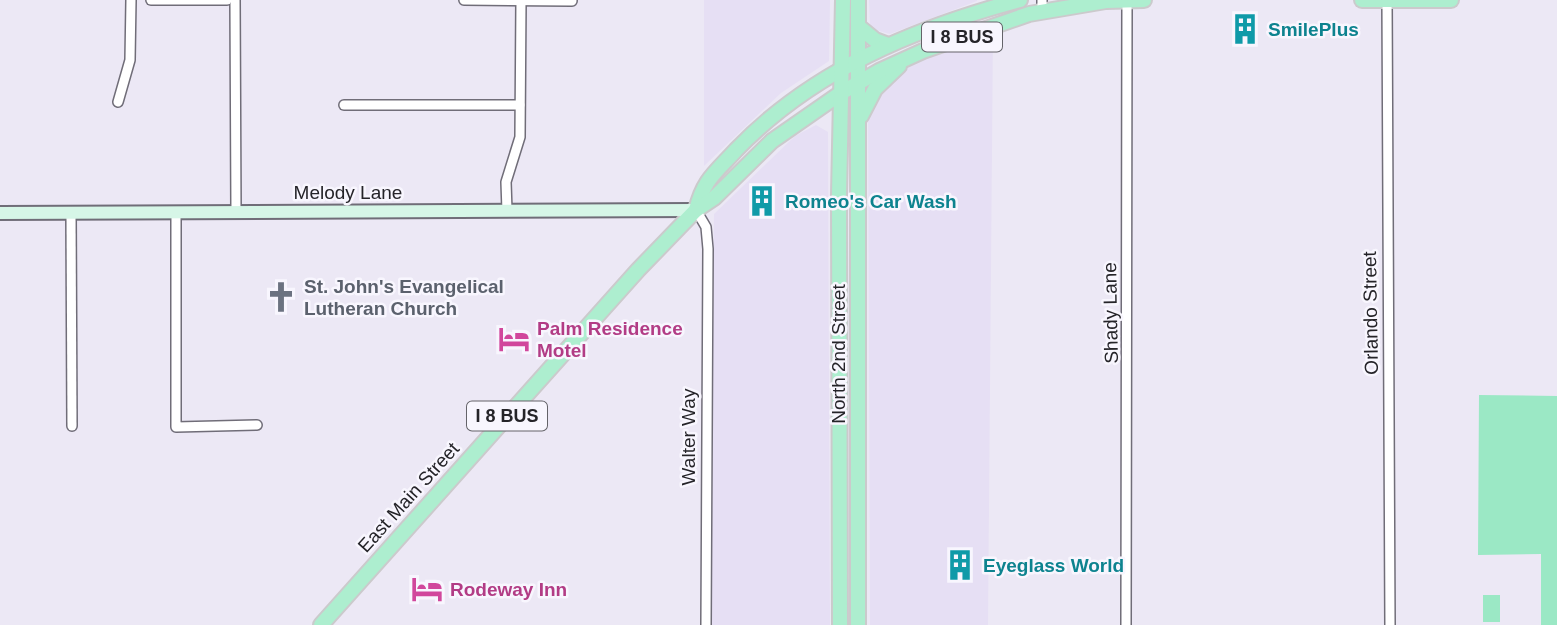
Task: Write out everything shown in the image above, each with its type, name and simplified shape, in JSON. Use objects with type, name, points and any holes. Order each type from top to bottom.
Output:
[{"type":"main road","name":"North 2nd Street","points":[[841,625],[839,430],[843,0]]},
{"type":"main road","name":"North 2nd Street","points":[[858,0],[858,625]]},
{"type":"main road","name":"East Main Street","points":[[696,211],[702,186],[759,126],[804,92],[888,45],[968,14],[1020,0]]},
{"type":"main road","name":"East Main Street","points":[[321,625],[638,270],[696,211],[714,198],[772,141],[841,93],[911,56],[1042,6],[1144,0]]},
{"type":"main road","points":[[1362,0],[1451,0]]},
{"type":"main road","points":[[858,26],[875,40],[888,45]]},
{"type":"main road","points":[[859,119],[875,89],[911,56]]},
{"type":"main road","points":[[809,114],[825,114],[837,121],[842,130]]},
{"type":"main road","points":[[840,312],[858,344]]},
{"type":"main road","points":[[840,346],[851,357],[857,377]]},
{"type":"main road","points":[[839,430],[849,434],[856,447]]},
{"type":"main road","points":[[840,570],[844,584],[858,600]]},
{"type":"street","points":[[118,102],[130,61],[131,0]]},
{"type":"street","points":[[151,0],[227,0]]},
{"type":"street","points":[[236,0],[236,212]]},
{"type":"street","points":[[464,0],[572,1]]},
{"type":"street","points":[[508,211],[506,182],[520,137],[521,0]]},
{"type":"street","name":"Shady Lane","points":[[1126,625],[1127,0]]},
{"type":"street","name":"Orlando Street","points":[[1387,0],[1390,625]]},
{"type":"street","points":[[344,106],[520,105]]},
{"type":"street","name":"Melody Lane","points":[[0,213],[696,211]]},
{"type":"street","name":"Walter Way","points":[[696,211],[706,227],[708,249],[706,625]]},
{"type":"street","points":[[71,213],[72,426]]},
{"type":"street","points":[[176,213],[176,427],[257,425]]},
{"type":"shaded area","points":[[704,0],[830,0],[829,61],[781,93],[704,166]]},
{"type":"shaded area","points":[[869,0],[977,1],[890,34],[875,30],[870,25]]},
{"type":"shaded area","points":[[993,34],[988,625],[870,625],[868,94],[890,72]]},
{"type":"shaded area","points":[[816,125],[828,132],[830,625],[711,625],[714,214],[795,136]]},
{"type":"green space","points":[[1479,395],[1557,396],[1557,625],[1541,625],[1541,554],[1478,555]]},
{"type":"green space","points":[[1483,595],[1500,595],[1500,622],[1483,622]]},
{"type":"place","name":"SmilePlus","points":[[1245,29]]},
{"type":"place","name":"Romeo's Car Wash","points":[[762,201]]},
{"type":"place","name":"St. John's Evangelical Lutheran Church","points":[[281,297]]},
{"type":"place","name":"Palm Residence Motel","points":[[514,339]]},
{"type":"place","name":"Eyeglass World","points":[[960,565]]},
{"type":"place","name":"Rodeway Inn","points":[[427,589]]}]
